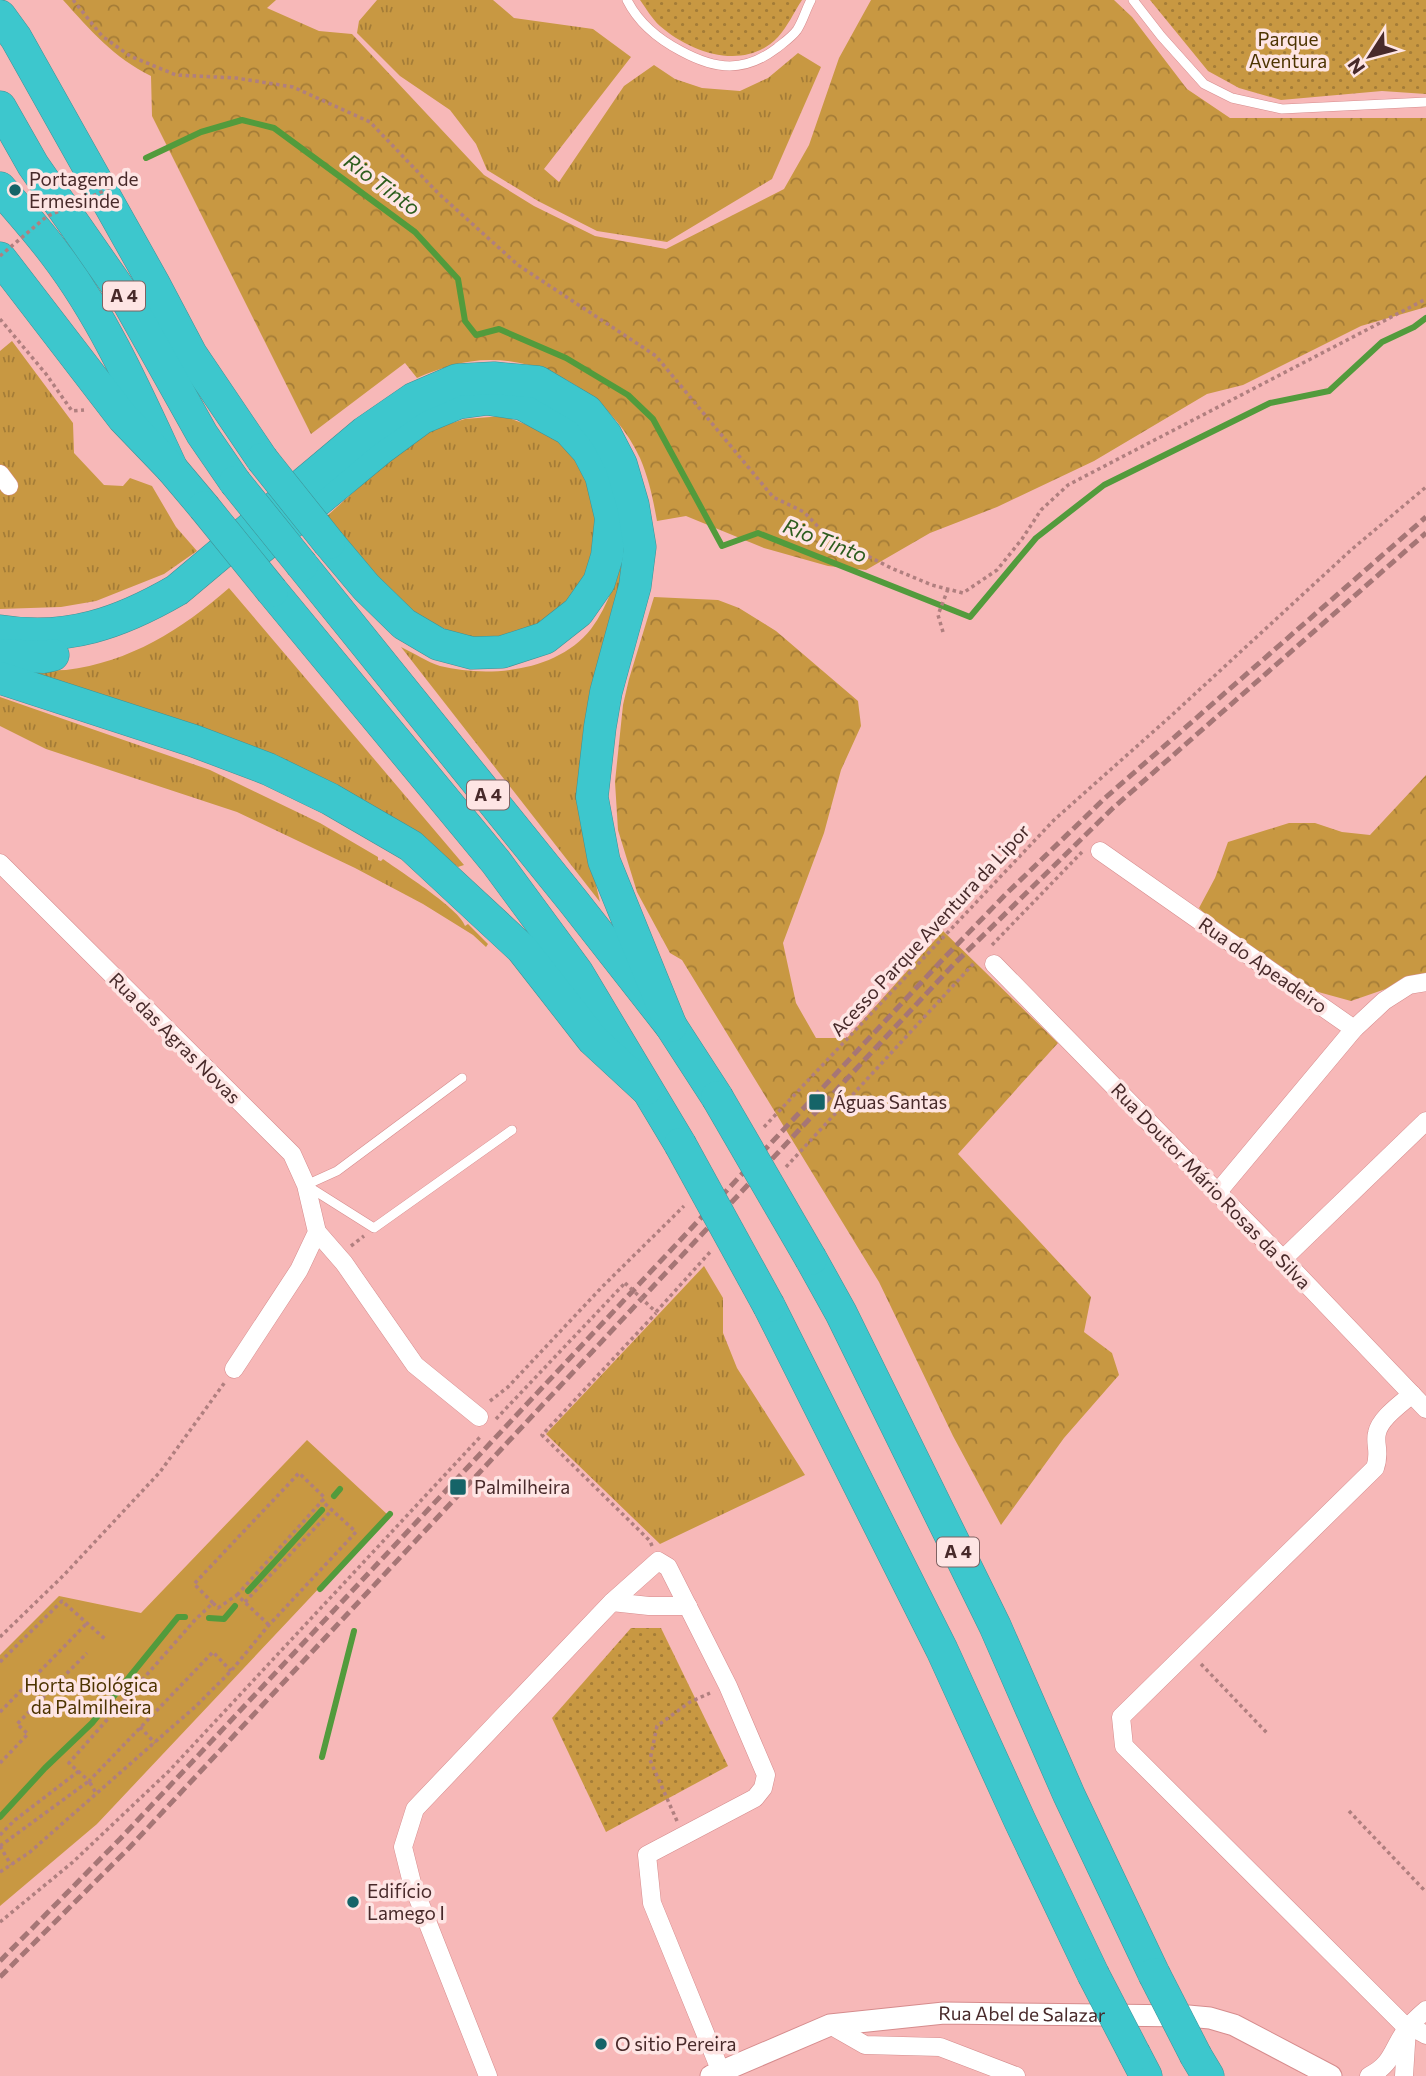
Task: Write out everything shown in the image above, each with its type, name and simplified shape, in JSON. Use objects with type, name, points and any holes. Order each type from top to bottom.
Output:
[{"type":"highway","points":[[0,16],[16,38],[191,354],[262,459],[329,543],[366,587],[404,624],[438,644],[472,653],[502,652],[545,638],[578,612],[599,582],[607,556],[611,518],[601,476],[588,451],[568,429],[522,404],[487,399],[458,403],[422,418],[380,449],[213,588],[161,623],[105,647],[44,657],[0,655]]},
{"type":"highway","points":[[0,42],[60,116]]},
{"type":"highway","name":"A 4","points":[[0,107],[33,165],[127,300],[202,434],[234,482],[478,782],[671,1026],[717,1097],[847,1325],[995,1626],[1069,1795],[1154,1974],[1202,2066]]},
{"type":"highway","name":"A 4","points":[[0,132],[33,165]]},
{"type":"highway","name":"A 4","points":[[0,188],[56,255],[100,324],[136,391],[172,469]]},
{"type":"highway","name":"A 4","points":[[0,257],[123,418],[172,469],[496,862],[576,972],[680,1144],[769,1306],[942,1650],[1093,1974],[1141,2066]]},
{"type":"highway","points":[[0,631],[48,635],[68,632],[110,623],[145,609],[177,590],[365,432],[413,399],[457,380],[494,378],[538,382],[567,399],[587,411],[606,435],[621,464],[634,505],[640,547],[635,586],[606,692],[592,797],[604,861],[671,1026]]},
{"type":"highway","points":[[0,678],[194,741],[268,769],[330,799],[411,846],[522,949],[593,1040],[646,1089]]},
{"type":"street","name":"Rua do Apeadeiro","points":[[1100,851],[1354,1029]]},
{"type":"street","name":"Rua das Agras Novas","points":[[0,863],[292,1154],[306,1185],[317,1232],[344,1263],[415,1365],[476,1415]]},
{"type":"street","name":"Rua Doutor Mário Rosas da Silva","points":[[994,964],[1426,1409]]},
{"type":"street","points":[[1217,1193],[1354,1029],[1384,1001],[1409,985],[1426,982]]},
{"type":"street","points":[[1283,1259],[1426,1121]]},
{"type":"street","points":[[234,1368],[299,1270],[317,1232]]},
{"type":"street","points":[[1412,1394],[1382,1423],[1376,1434],[1378,1458],[1375,1468],[1121,1717],[1124,1746],[1407,2028],[1426,2035]]},
{"type":"street","points":[[488,2076],[412,1883],[403,1847],[415,1810],[612,1602],[658,1561],[668,1567],[688,1606],[728,1686],[766,1775],[763,1788],[755,1798],[647,1855],[652,1903],[716,2074]]},
{"type":"street","points":[[612,1602],[688,1606]]},
{"type":"street","points":[[1369,2076],[1388,2063],[1407,2028],[1426,2010]]},
{"type":"street","name":"Rua Abel de Salazar","points":[[716,2074],[830,2025],[944,2013],[1188,2015],[1209,2018],[1234,2025],[1331,2076]]},
{"type":"street","points":[[830,2025],[865,2045],[940,2047],[1016,2076]]},
{"type":"street","points":[[1404,2076],[1407,2028]]},
{"type":"lane","points":[[627,0],[648,29],[670,45],[695,59],[716,66],[730,67],[765,57],[784,42],[797,29],[811,0]]},
{"type":"lane","points":[[1133,0],[1204,84],[1231,98],[1282,109],[1426,102]]},
{"type":"lane","points":[[306,1185],[337,1171],[463,1078]]},
{"type":"lane","points":[[306,1185],[374,1228],[512,1130]]},
{"type":"path","points":[[72,0],[102,36],[130,56],[176,75],[236,78],[293,87],[370,122],[438,193],[518,265],[656,356],[773,497],[804,512],[825,534],[891,568],[963,593],[997,569],[1022,539],[1041,510],[1068,485],[1426,299]]},
{"type":"path","points":[[0,257],[46,217],[126,181]]},
{"type":"path","points":[[0,320],[46,374],[72,411],[84,410]]},
{"type":"path","name":"Acesso Parque Aventura da Lipor","points":[[761,1130],[1054,820],[1352,550],[1426,487]]},
{"type":"path","points":[[943,632],[938,615],[948,589]]},
{"type":"path","points":[[828,1121],[964,973],[1088,846],[1100,851]]},
{"type":"path","points":[[476,1415],[508,1387],[684,1205]]},
{"type":"path","points":[[0,1922],[73,1862],[169,1771],[625,1283],[656,1312],[668,1300],[542,1435],[650,1541],[658,1561]]},
{"type":"path","points":[[0,1637],[64,1575],[160,1472],[234,1368]]},
{"type":"path","points":[[299,1473],[325,1497],[237,1595],[218,1608],[194,1584],[299,1473]]},
{"type":"path","points":[[0,1872],[30,1852],[97,1794],[231,1671],[269,1625],[356,1532],[322,1501]]},
{"type":"path","points":[[245,1602],[332,1510]]},
{"type":"path","points":[[237,1595],[269,1625]]},
{"type":"path","points":[[0,1662],[62,1601],[105,1639]]},
{"type":"path","points":[[97,1794],[89,1781],[69,1763],[186,1629],[213,1603]]},
{"type":"path","points":[[0,1712],[87,1623]]},
{"type":"path","points":[[1189,1651],[1267,1733]]},
{"type":"path","points":[[11,1865],[0,1846],[89,1781],[212,1652],[231,1671]]},
{"type":"path","points":[[0,1763],[28,1734],[17,1724],[87,1653]]},
{"type":"path","points":[[683,1834],[650,1760],[657,1726],[690,1702],[728,1686]]},
{"type":"path","points":[[140,1727],[155,1743]]},
{"type":"path","points":[[0,1835],[15,1820],[79,1771]]},
{"type":"path","points":[[1349,1811],[1426,1892]]},
{"type":"green space","points":[[63,0],[276,0],[267,8],[319,31],[352,34],[484,175],[534,206],[595,236],[666,249],[784,189],[809,145],[839,58],[871,0],[1114,0],[1132,17],[1187,89],[1230,118],[1426,118],[1426,307],[1361,326],[1243,385],[1207,394],[1094,461],[997,507],[930,533],[866,570],[828,566],[764,548],[686,516],[657,521],[646,474],[629,437],[598,402],[558,376],[536,367],[513,362],[480,360],[452,365],[417,378],[405,363],[311,434],[152,116],[151,76],[114,52]]},
{"type":"green space","points":[[377,0],[493,0],[514,18],[593,29],[631,57],[544,169],[559,182],[624,86],[654,65],[675,79],[702,88],[740,91],[768,78],[798,53],[821,67],[772,179],[667,242],[597,231],[538,201],[487,170],[476,144],[450,110],[400,76],[357,33],[359,21]]},
{"type":"green space","points":[[640,0],[802,0],[778,37],[765,48],[734,56],[702,51],[673,36],[657,23]]},
{"type":"green space","name":"Parque Aventura","points":[[1150,0],[1426,0],[1426,94],[1382,91],[1281,100],[1239,88],[1208,71]]},
{"type":"green space","points":[[12,341],[73,423],[74,453],[104,485],[123,486],[130,478],[152,486],[176,527],[197,551],[164,574],[96,601],[61,607],[0,609],[0,351]]},
{"type":"green space","points":[[503,416],[541,430],[570,448],[591,483],[597,527],[591,571],[570,603],[536,627],[501,640],[462,636],[426,621],[398,602],[327,516],[389,460],[429,430],[465,419]]},
{"type":"green space","points":[[628,545],[585,838],[600,902],[401,647],[440,666],[459,670],[500,671],[521,668],[560,655],[577,643],[597,620]]},
{"type":"green space","points":[[229,588],[464,865],[458,867],[403,826],[17,670],[66,670],[112,660],[133,652],[173,630]]},
{"type":"green space","points":[[654,597],[718,600],[739,608],[776,631],[858,701],[861,726],[841,770],[824,833],[783,943],[796,1003],[816,1038],[847,1038],[943,931],[1058,1043],[958,1154],[1091,1297],[1084,1332],[1112,1353],[1119,1375],[1064,1438],[1001,1525],[953,1436],[879,1282],[682,960],[670,953],[637,892],[618,830],[615,782],[623,705]]},
{"type":"green space","points":[[0,697],[210,770],[320,823],[378,857],[378,860],[383,859],[429,891],[488,944],[486,947],[473,935],[423,904],[355,868],[237,812],[46,749],[0,726]]},
{"type":"green space","points":[[1426,775],[1426,975],[1351,1001],[1311,990],[1246,956],[1199,908],[1215,878],[1228,842],[1289,823],[1315,823],[1342,832],[1370,835]]},
{"type":"green space","points":[[704,1266],[723,1298],[723,1333],[737,1368],[805,1475],[660,1544],[546,1434]]},
{"type":"green space","name":"Horta Biológica da Palmilheira","points":[[307,1440],[388,1515],[97,1824],[0,1906],[0,1655],[59,1596],[141,1613]]},
{"type":"green space","points":[[631,1628],[661,1628],[728,1766],[606,1832],[552,1718]]},
{"type":"waterway","name":"Rio Tinto","points":[[146,158],[201,132],[242,120],[274,128],[415,232],[458,279],[465,321],[476,335],[499,329],[566,358],[628,395],[653,419],[722,546],[758,533],[970,617],[1036,538],[1104,485],[1270,403],[1329,391],[1382,342],[1414,327],[1426,318]]},
{"type":"waterway","points":[[334,1496],[340,1489]]},
{"type":"waterway","points":[[248,1591],[322,1510]]},
{"type":"waterway","points":[[320,1589],[390,1514]]},
{"type":"waterway","points":[[209,1618],[224,1619],[235,1606]]},
{"type":"waterway","points":[[0,1817],[45,1768],[92,1723],[178,1617],[185,1617]]},
{"type":"waterway","points":[[322,1757],[354,1631]]},
{"type":"railway","points":[[0,1961],[120,1839],[1006,894],[1105,798],[1426,517]]},
{"type":"railway","points":[[0,1977],[129,1848],[954,964],[1113,808],[1426,533]]},
{"type":"place","name":"Portagem de Ermesinde","points":[[15,190]]},
{"type":"place","name":"Águas Santas","points":[[817,1102]]},
{"type":"place","name":"Palmilheira","points":[[458,1487]]},
{"type":"place","name":"Edifício Lamego I","points":[[353,1902]]},
{"type":"place","name":"O sitio Pereira","points":[[601,2044]]}]
